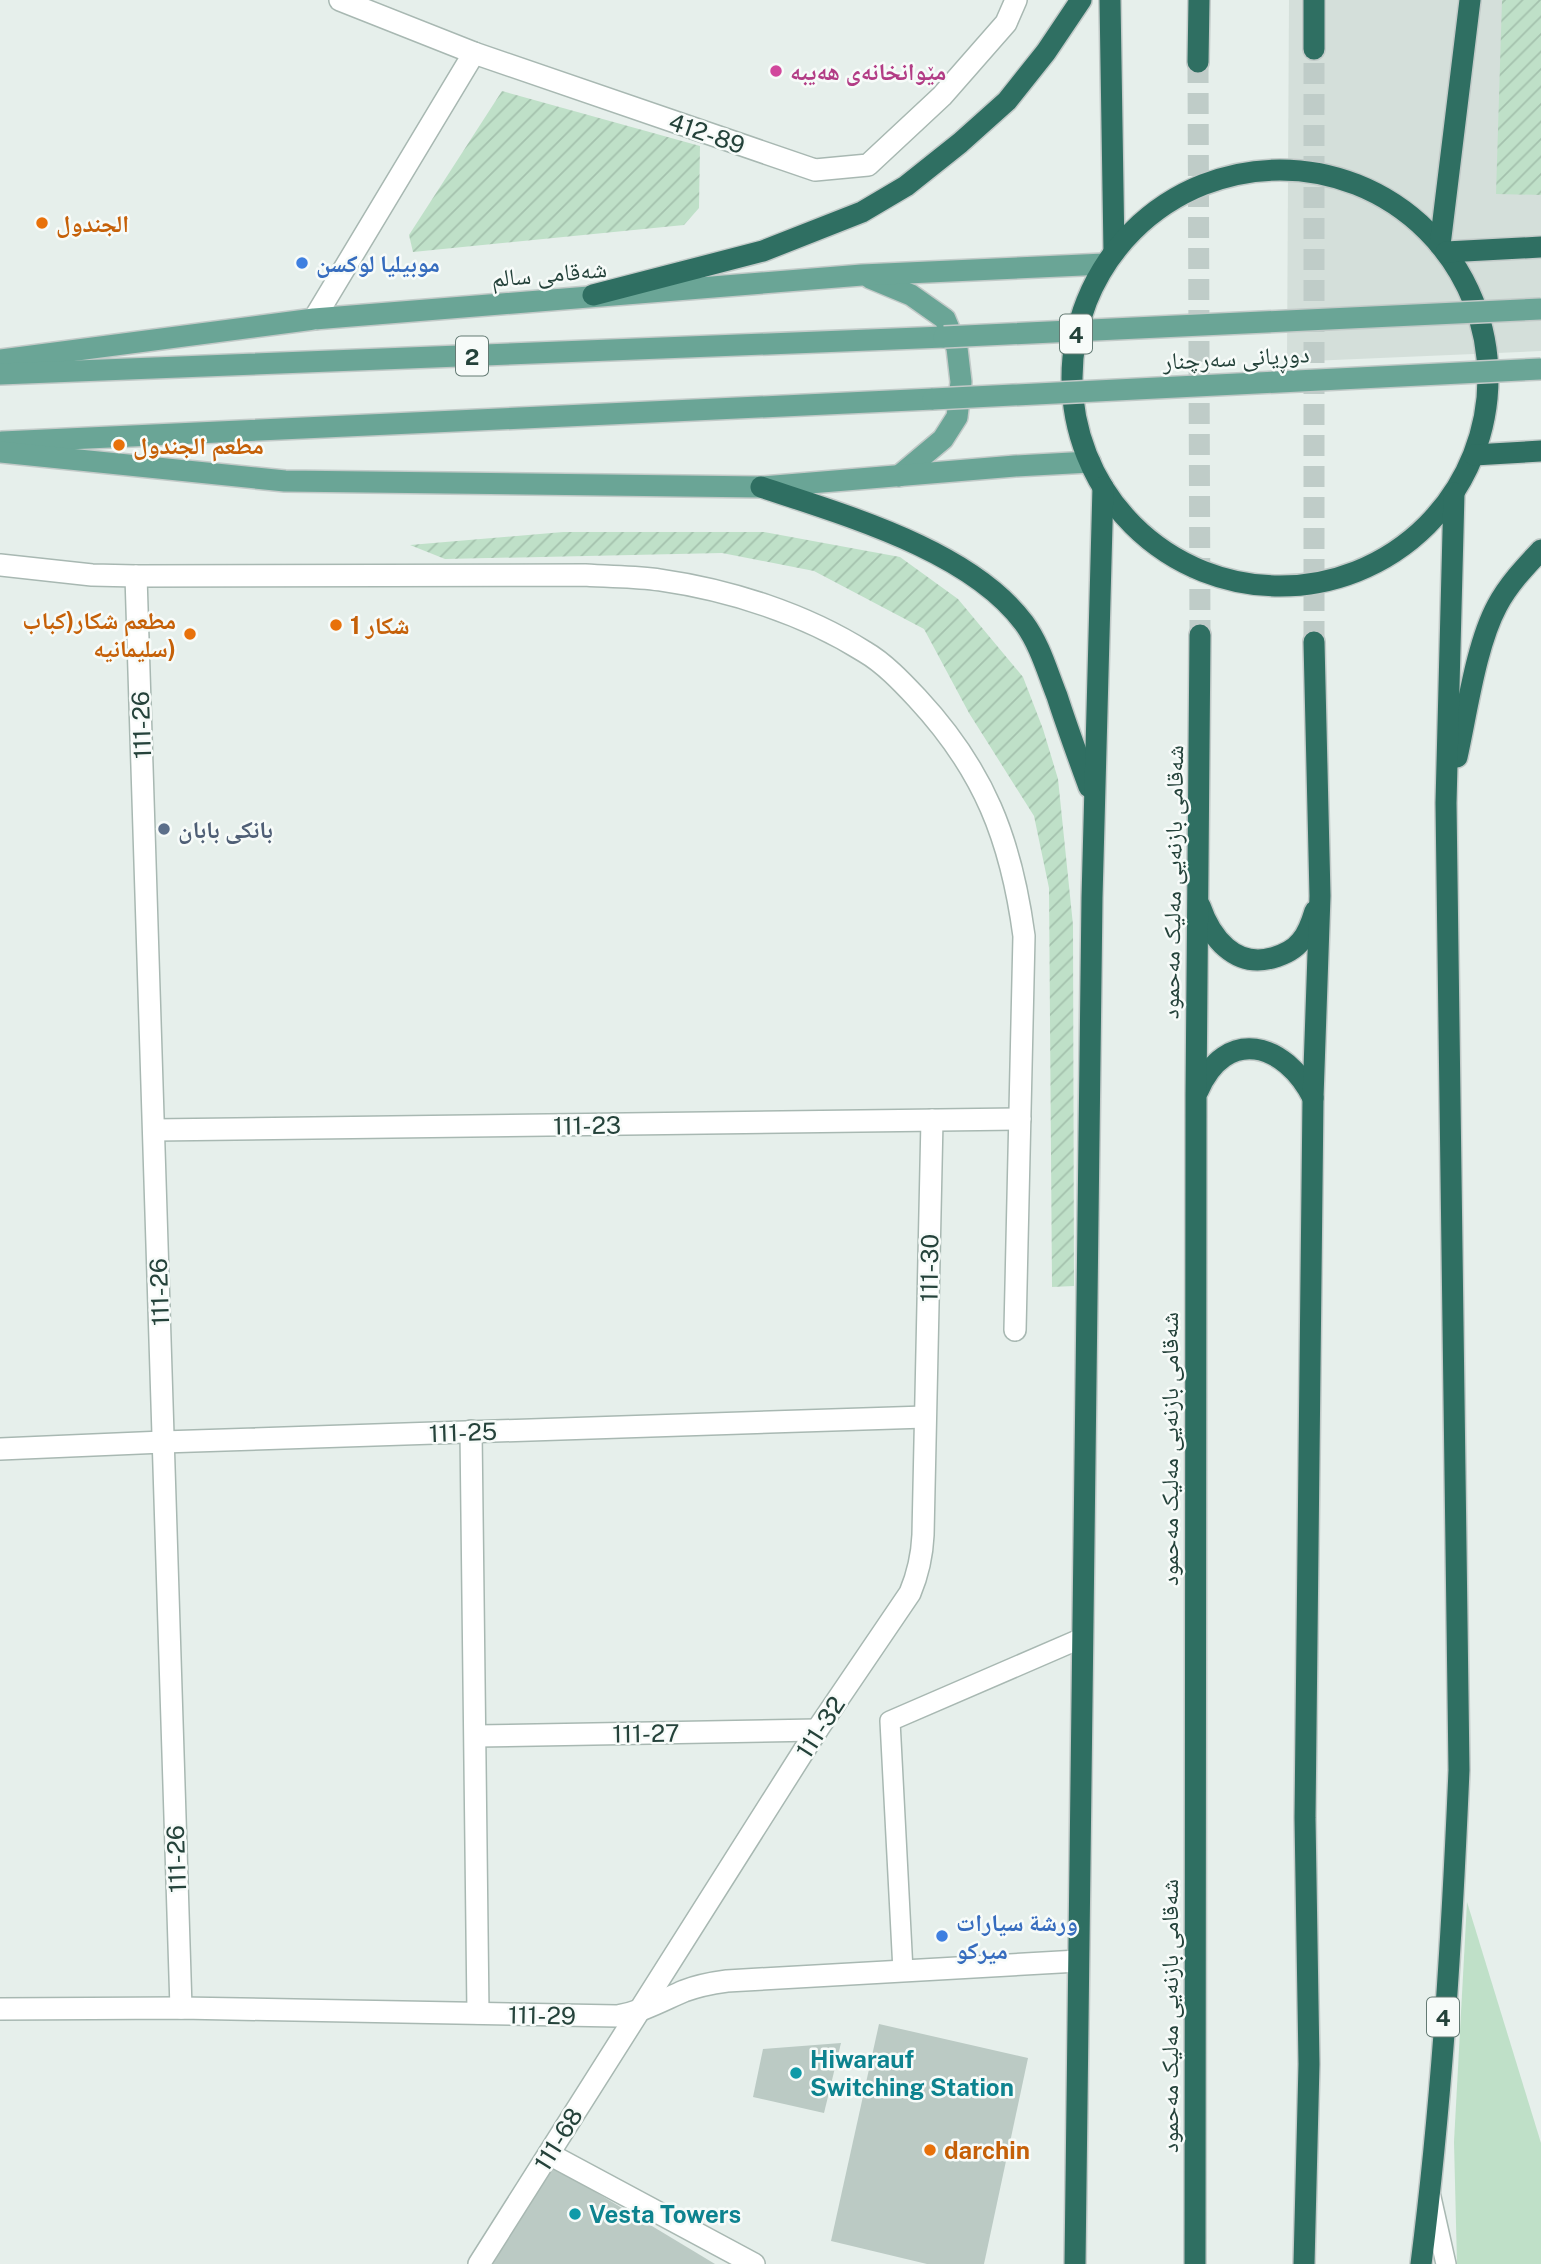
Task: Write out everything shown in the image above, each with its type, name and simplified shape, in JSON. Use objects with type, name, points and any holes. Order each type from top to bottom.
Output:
[{"type":"highway","points":[[593,295],[763,251],[862,212],[906,186],[960,144],[1007,101],[1046,52],[1081,0]]},
{"type":"highway","name":"4","points":[[1110,0],[1110,258]]},
{"type":"highway","points":[[1198,61],[1199,0]]},
{"type":"highway","points":[[1314,0],[1314,49]]},
{"type":"highway","points":[[1471,0],[1443,249],[1541,247]]},
{"type":"highway","name":"4","points":[[1275,170],[1306,172],[1337,178],[1366,188],[1419,223],[1443,249],[1463,277],[1475,304],[1488,362],[1488,392],[1484,421],[1474,455],[1454,493],[1432,520],[1406,544],[1377,562],[1345,576],[1277,586],[1242,582],[1209,573],[1177,558],[1149,539],[1123,515],[1103,487],[1090,462],[1080,436],[1071,381],[1073,353],[1084,307],[1110,258],[1134,228],[1185,192],[1214,180],[1275,170]]},
{"type":"highway","points":[[1474,455],[1541,451]]},
{"type":"highway","points":[[1075,2264],[1094,800],[1103,487]]},
{"type":"highway","points":[[761,488],[904,538],[951,561],[1001,599],[1023,622],[1039,649],[1094,800]]},
{"type":"highway","points":[[1446,803],[1454,493]]},
{"type":"highway","points":[[1446,803],[1483,641],[1497,605],[1541,550]]},
{"type":"highway","name":"شەقامی بازنەیی مەلیک مەحمود","points":[[1195,2264],[1196,1096],[1200,635]]},
{"type":"highway","points":[[1304,2264],[1309,2064],[1305,1818],[1312,1098],[1320,896],[1314,642]]},
{"type":"highway","name":"4","points":[[1421,2264],[1430,2193],[1455,1870],[1459,1770],[1446,803]]},
{"type":"highway","points":[[1198,900],[1211,930],[1225,948],[1243,958],[1264,960],[1283,954],[1301,942],[1320,896]]},
{"type":"highway","points":[[1196,1096],[1219,1060],[1236,1052],[1255,1050],[1273,1053],[1290,1064],[1301,1077],[1312,1098]]},
{"type":"main road","name":"شەقامی سالم","points":[[0,360],[314,319],[593,295],[1110,258]]},
{"type":"main road","points":[[862,275],[911,295],[945,319],[957,348],[961,382],[957,417],[943,439],[899,476]]},
{"type":"main road","name":"دوڕیانی سەرچنار","points":[[0,374],[944,337],[1541,309]]},
{"type":"main road","name":"دوڕیانی سەرچنار","points":[[0,442],[1541,369]]},
{"type":"main road","points":[[0,452],[285,481],[761,488],[1090,462]]},
{"type":"street","name":"412-89","points":[[340,0],[474,53],[815,170],[867,165],[942,96],[1006,23],[1016,0]]},
{"type":"street","points":[[314,319],[474,53]]},
{"type":"street","points":[[0,565],[92,575],[585,575],[659,580],[731,595],[800,619],[866,652],[903,683],[936,718],[964,756],[987,798],[1005,843],[1018,889],[1024,936],[1016,1330]]},
{"type":"street","name":"111-26","points":[[136,576],[181,2008]]},
{"type":"street","name":"111-23","points":[[154,1130],[1020,1119]]},
{"type":"street","name":"111-30","points":[[925,1417],[932,1120]]},
{"type":"street","name":"111-25","points":[[0,1449],[925,1417]]},
{"type":"street","name":"111-32","points":[[636,2013],[817,1730],[910,1593],[922,1556],[925,1417]]},
{"type":"street","points":[[471,1431],[478,2013]]},
{"type":"street","name":"111-27","points":[[476,1736],[817,1730]]},
{"type":"street","name":"111-29","points":[[0,2009],[181,2008],[617,2016],[636,2013],[686,1990],[727,1981],[1078,1961]]},
{"type":"street","name":"111-68","points":[[479,2264],[636,2013]]},
{"type":"street","points":[[549,2154],[673,2218],[754,2264]]},
{"type":"lane","points":[[903,1971],[890,1721],[1082,1638]]},
{"type":"lane","points":[[1430,2193],[1446,2264]]},
{"type":"shaded area","points":[[1289,0],[1541,0],[1541,351],[1287,362]]},
{"type":"green space","points":[[1502,0],[1541,0],[1541,195],[1496,194]]},
{"type":"green space","points":[[502,91],[700,146],[699,208],[684,225],[413,252],[409,235]]},
{"type":"green space","points":[[563,532],[764,532],[900,557],[958,599],[1023,677],[1058,779],[1073,925],[1074,1286],[1052,1287],[1049,888],[1034,816],[969,713],[924,629],[814,571],[722,553],[445,559],[410,545]]},
{"type":"green space","points":[[1467,1902],[1541,2143],[1541,2264],[1457,2264],[1454,2142]]},
{"type":"building","name":"darchin","points":[[879,2024],[1028,2058],[984,2264],[927,2264],[831,2241]]},
{"type":"building","name":"Hiwarauf Switching Station","points":[[841,2043],[824,2113],[753,2097],[763,2049]]},
{"type":"building","name":"Vesta Towers","points":[[549,2164],[715,2264],[489,2264]]},
{"type":"tunnel","points":[[1314,49],[1314,642]]},
{"type":"tunnel","points":[[1198,62],[1200,635]]},
{"type":"place","name":"مێوانخانەی هەیبە","points":[[776,71]]},
{"type":"place","name":"الجندول","points":[[42,223]]},
{"type":"place","name":"موبیلیا لوکسن","points":[[302,263]]},
{"type":"place","name":"مطعم الجندول","points":[[119,445]]},
{"type":"place","name":"شكار 1","points":[[336,625]]},
{"type":"place","name":"مطعم شكار(كباب سليمانيه)","points":[[190,634]]},
{"type":"place","name":"بانکی بابان","points":[[164,829]]},
{"type":"place","name":"ورشة سیارات میرکو","points":[[942,1936]]},
{"type":"place","name":"Hiwarauf Switching Station","points":[[796,2073]]},
{"type":"place","name":"darchin","points":[[930,2150]]},
{"type":"place","name":"Vesta Towers","points":[[575,2214]]}]
